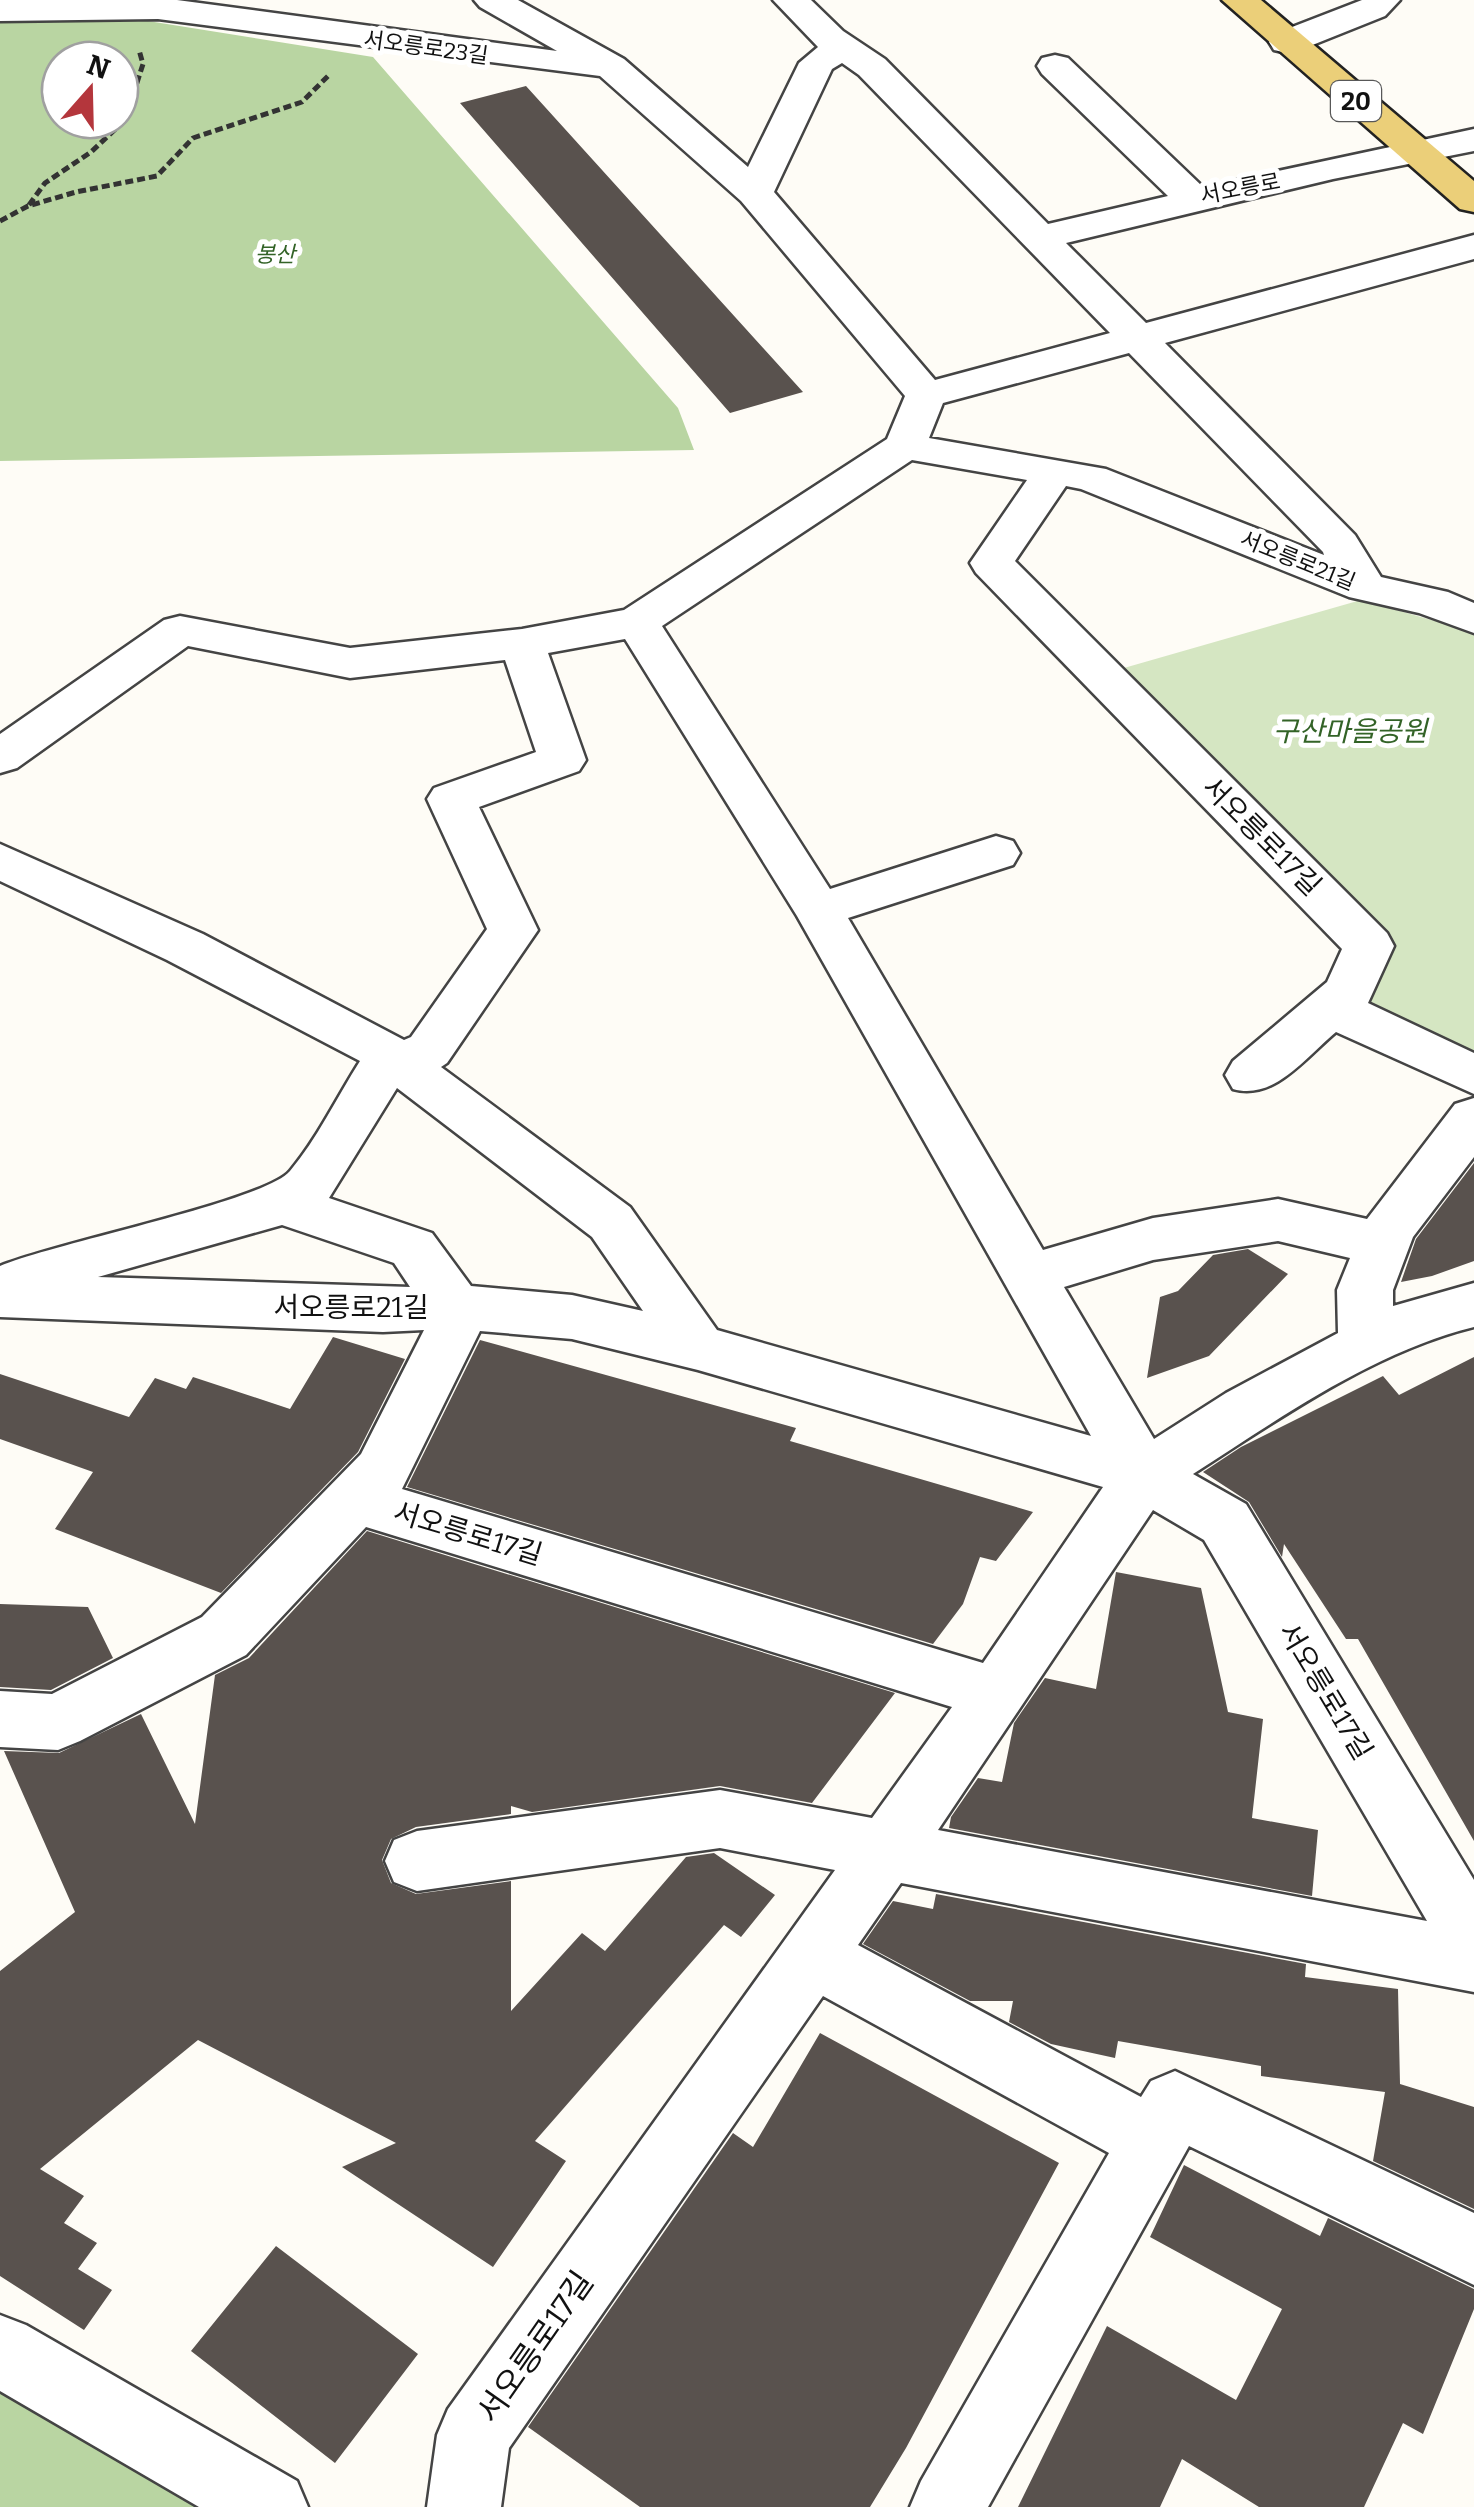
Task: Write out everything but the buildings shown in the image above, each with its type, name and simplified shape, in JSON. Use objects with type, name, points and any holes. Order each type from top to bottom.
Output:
[{"type":"main road","name":"20","points":[[1240,0],[1474,201]]},
{"type":"street","name":"서오릉로23길","points":[[492,0],[611,66],[754,193]]},
{"type":"street","name":"서오릉로21길","points":[[791,0],[842,47],[872,66],[1340,545],[1366,586]]},
{"type":"street","points":[[1287,42],[1373,9],[1382,0]]},
{"type":"street","name":"서오릉로23길","points":[[0,10],[252,10],[369,38],[573,67],[611,66]]},
{"type":"street","points":[[842,47],[817,64],[754,193],[926,395]]},
{"type":"street","name":"서오릉로","points":[[1055,66],[1194,201],[1474,140]]},
{"type":"street","points":[[1038,238],[1194,201]]},
{"type":"street","points":[[926,395],[1474,246]]},
{"type":"street","points":[[0,758],[180,630],[350,663],[522,644],[637,622],[904,446],[926,395]]},
{"type":"street","name":"서오릉로21길","points":[[904,446],[1091,478],[1366,586]]},
{"type":"street","name":"서오릉로17길","points":[[1054,472],[992,562],[1369,946],[1348,993],[1332,1008]]},
{"type":"street","points":[[1366,586],[1432,602],[1474,619]]},
{"type":"street","name":"서오릉로17길","points":[[637,622],[818,910],[1144,1475]]},
{"type":"street","name":"서오릉로21길","points":[[0,1292],[48,1270],[259,1212],[308,1189],[378,1075],[429,1050],[513,930],[451,799],[562,760],[522,644]]},
{"type":"street","points":[[818,910],[996,854]]},
{"type":"street","points":[[0,861],[185,946],[382,1050],[611,1222],[698,1347]]},
{"type":"street","points":[[1251,1076],[1332,1008],[1474,1074]]},
{"type":"street","points":[[1366,1344],[1366,1290],[1388,1228],[1474,1118]]},
{"type":"street","points":[[280,1202],[413,1248],[455,1307],[450,1339],[434,1372],[382,1471],[355,1499]]},
{"type":"street","points":[[1028,1276],[1153,1239],[1278,1220],[1383,1244]]},
{"type":"street","name":"서오릉로21길","points":[[0,1292],[363,1310],[455,1307],[572,1317],[698,1347]]},
{"type":"street","name":"서오릉로17길","points":[[464,2507],[474,2435],[997,1694],[1144,1475],[1246,1410],[1366,1344],[1421,1318],[1474,1305]]},
{"type":"street","name":"서오릉로17길","points":[[698,1347],[1144,1475],[1225,1522],[1474,1940]]},
{"type":"street","name":"서오릉로17길","points":[[0,1720],[58,1722],[224,1636],[355,1499],[997,1694]]},
{"type":"street","points":[[416,1861],[720,1819],[1474,1961]]},
{"type":"street","points":[[812,1954],[1154,2141]]},
{"type":"street","points":[[947,2507],[1174,2104],[1474,2250]]},
{"type":"street","points":[[0,2351],[271,2507]]},
{"type":"path","points":[[28,206],[45,183],[92,152],[125,120],[143,64],[135,30],[123,9]]},
{"type":"path","points":[[0,220],[28,206],[157,176],[194,138],[302,102],[356,44],[369,38]]},
{"type":"green space","name":"봉산","points":[[0,0],[68,0],[148,21],[373,57],[678,408],[694,450],[0,461]]},
{"type":"green space","name":"구산마을공원","points":[[1361,600],[1474,632],[1474,1057],[1354,1004],[1386,943],[1117,670]]},
{"type":"green space","points":[[0,2383],[216,2507],[0,2507]]}]
